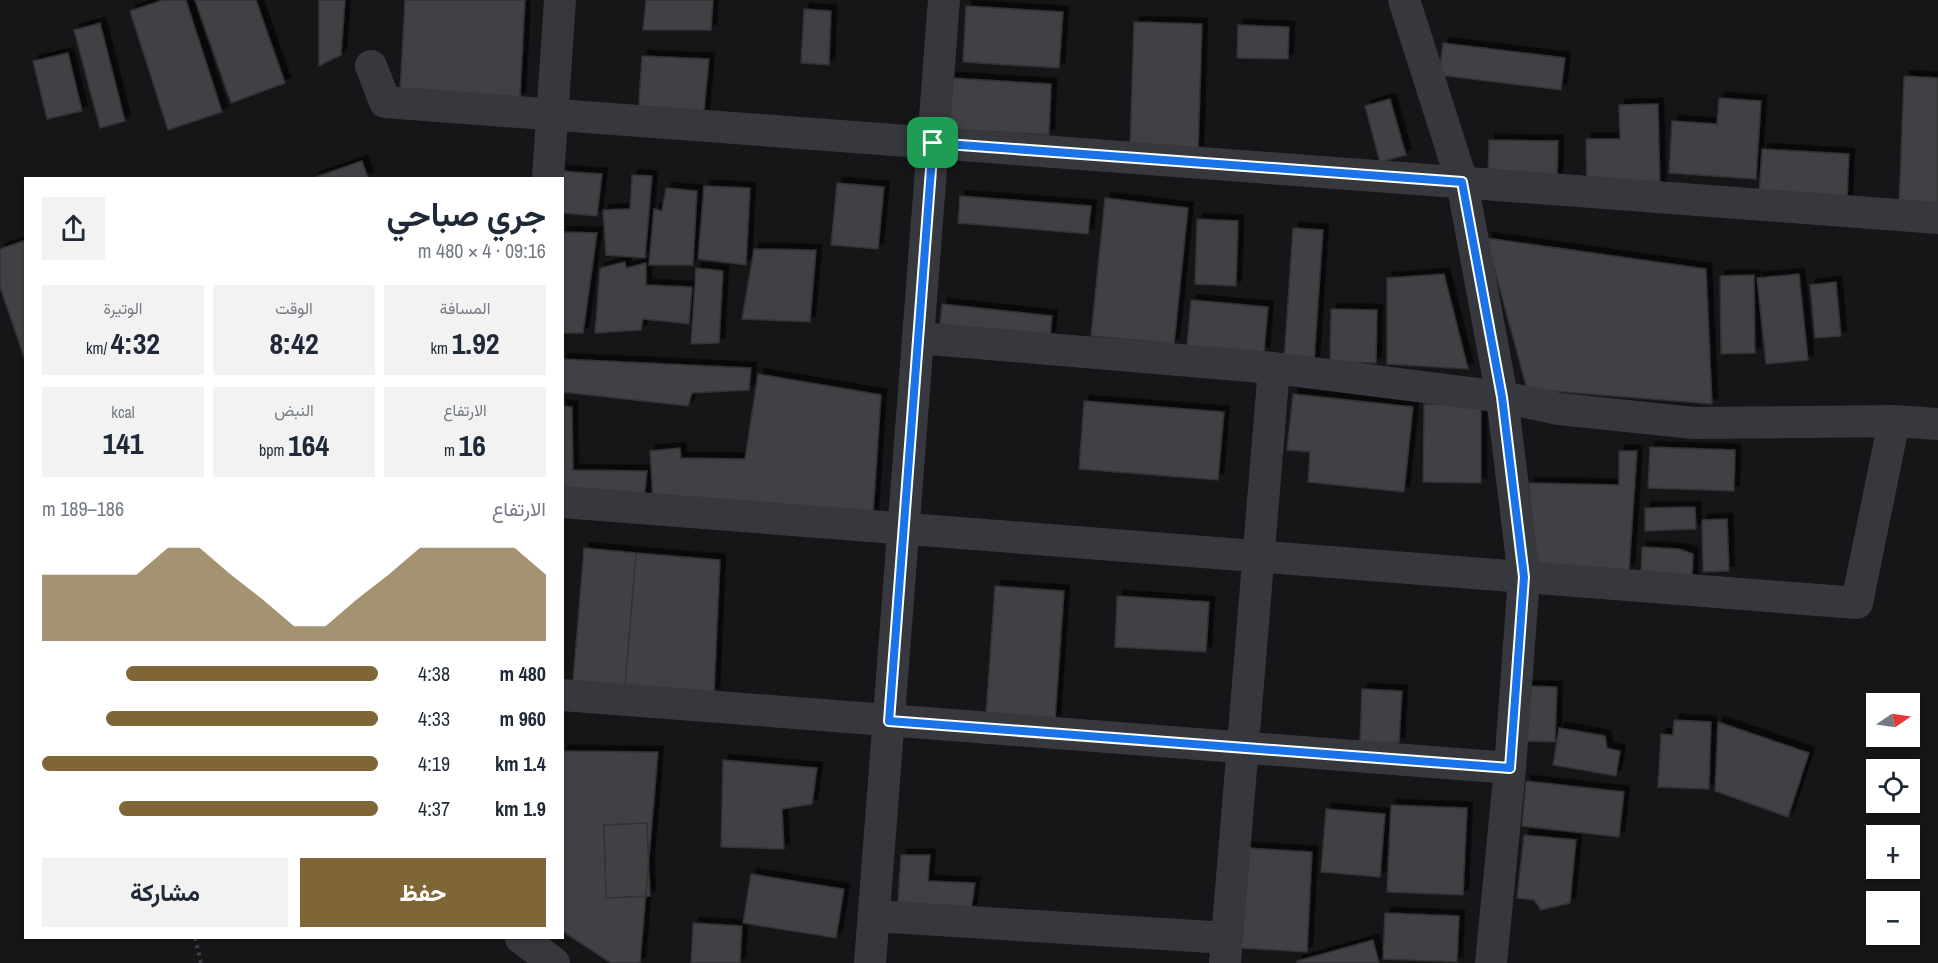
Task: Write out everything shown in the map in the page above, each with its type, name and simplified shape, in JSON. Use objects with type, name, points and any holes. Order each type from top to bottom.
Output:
[{"type":"street","points":[[548,177],[560,0]]},
{"type":"street","points":[[870,963],[944,0]]},
{"type":"street","points":[[1404,0],[1462,182],[1502,397],[1524,577],[1510,768],[1491,963]]},
{"type":"street","points":[[371,66],[385,102],[1938,218]]},
{"type":"street","points":[[919,338],[1274,369],[1502,397],[1558,409],[1694,423],[1894,421],[1938,424]]},
{"type":"street","points":[[874,916],[1226,950],[1274,369]]},
{"type":"street","points":[[564,502],[1857,603],[1894,421]]},
{"type":"street","points":[[564,695],[1510,768]]},
{"type":"street","points":[[522,939],[554,963]]},
{"type":"path","points":[[195,939],[201,963]]},
{"type":"building","points":[[163,0],[186,0],[222,112],[168,130],[130,11]]},
{"type":"building","points":[[195,0],[256,0],[285,83],[231,103]]},
{"type":"building","points":[[319,0],[345,0],[341,55],[319,66]]},
{"type":"building","points":[[405,0],[525,0],[520,98],[400,91]]},
{"type":"building","points":[[646,0],[713,0],[711,30],[643,30]]},
{"type":"building","points":[[966,6],[1063,12],[1059,68],[963,62]]},
{"type":"building","points":[[804,9],[831,11],[829,65],[801,63]]},
{"type":"building","points":[[1134,22],[1202,24],[1198,151],[1130,148]]},
{"type":"building","points":[[100,23],[125,121],[100,128],[74,30]]},
{"type":"building","points":[[1238,25],[1289,27],[1288,59],[1237,58]]},
{"type":"building","points":[[1443,43],[1565,58],[1561,90],[1439,75]]},
{"type":"building","points":[[68,53],[82,111],[47,119],[33,61]]},
{"type":"building","points":[[642,56],[709,59],[703,121],[638,116]]},
{"type":"building","points":[[1904,76],[1938,78],[1938,208],[1899,206]]},
{"type":"building","points":[[951,78],[1051,84],[1049,135],[948,129]]},
{"type":"building","points":[[1719,98],[1761,101],[1756,179],[1669,173],[1672,121],[1717,124]]},
{"type":"building","points":[[1390,99],[1406,155],[1380,162],[1365,106]]},
{"type":"building","points":[[1658,104],[1660,188],[1587,189],[1586,139],[1620,139],[1619,105]]},
{"type":"building","points":[[1489,140],[1558,141],[1557,178],[1488,178]]},
{"type":"building","points":[[1762,149],[1849,154],[1847,200],[1759,195]]},
{"type":"building","points":[[362,161],[368,177],[316,177]]},
{"type":"building","points":[[560,171],[602,174],[597,216],[564,213],[564,177],[562,177]]},
{"type":"building","points":[[632,175],[652,176],[645,258],[606,255],[603,210],[630,209]]},
{"type":"building","points":[[837,183],[884,187],[878,249],[831,245]]},
{"type":"building","points":[[704,186],[750,188],[746,265],[698,259]]},
{"type":"building","points":[[666,188],[697,191],[693,265],[649,265],[654,209],[662,211]]},
{"type":"building","points":[[960,196],[1091,206],[1088,234],[958,223]]},
{"type":"building","points":[[1105,198],[1188,208],[1174,344],[1091,336]]},
{"type":"building","points":[[1197,219],[1238,221],[1236,286],[1195,284]]},
{"type":"building","points":[[1293,228],[1323,230],[1314,362],[1284,360]]},
{"type":"building","points":[[564,232],[597,233],[583,333],[564,333]]},
{"type":"building","points":[[1486,238],[1706,269],[1712,404],[1527,389]]},
{"type":"building","points":[[24,241],[24,357],[0,287],[0,249]]},
{"type":"building","points":[[754,249],[816,250],[810,322],[742,319]]},
{"type":"building","points":[[625,262],[626,268],[646,263],[646,285],[692,287],[689,324],[643,319],[641,330],[595,333],[600,268]]},
{"type":"building","points":[[696,268],[723,271],[719,343],[691,344]]},
{"type":"building","points":[[1444,274],[1468,369],[1387,364],[1387,278]]},
{"type":"building","points":[[1799,274],[1808,360],[1766,364],[1757,278]]},
{"type":"building","points":[[1754,275],[1755,353],[1721,354],[1720,276]]},
{"type":"building","points":[[1836,282],[1841,336],[1815,338],[1810,285]]},
{"type":"building","points":[[1191,300],[1268,307],[1264,353],[1187,346]]},
{"type":"building","points":[[942,304],[1052,316],[1050,337],[940,325]]},
{"type":"building","points":[[1331,309],[1377,310],[1376,363],[1330,362]]},
{"type":"building","points":[[564,359],[751,368],[749,390],[692,393],[688,406],[564,392]]},
{"type":"building","points":[[758,374],[881,395],[873,515],[653,500],[650,451],[680,448],[681,458],[745,459]]},
{"type":"building","points":[[1293,394],[1413,407],[1404,492],[1308,482],[1310,452],[1287,450]]},
{"type":"building","points":[[1084,401],[1224,412],[1218,480],[1079,469]]},
{"type":"building","points":[[1424,404],[1481,405],[1481,483],[1423,482]]},
{"type":"building","points":[[564,406],[572,407],[573,470],[647,471],[644,499],[564,494]]},
{"type":"building","points":[[1650,447],[1735,450],[1734,491],[1648,488]]},
{"type":"building","points":[[1619,451],[1637,451],[1629,570],[1534,564],[1529,483],[1619,485]]},
{"type":"building","points":[[1695,507],[1696,529],[1645,531],[1645,508]]},
{"type":"building","points":[[1727,519],[1729,571],[1703,572],[1702,520]]},
{"type":"building","points":[[1642,547],[1679,549],[1693,554],[1692,579],[1641,577]]},
{"type":"building","points":[[584,548],[636,553],[625,686],[573,681]]},
{"type":"building","points":[[636,553],[720,560],[714,693],[625,686]]},
{"type":"building","points":[[995,586],[1064,591],[1055,720],[986,715]]},
{"type":"building","points":[[1117,596],[1209,602],[1206,652],[1115,647]]},
{"type":"building","points":[[1526,686],[1557,687],[1555,742],[1525,741]]},
{"type":"building","points":[[1362,689],[1402,691],[1399,743],[1360,742]]},
{"type":"building","points":[[1674,720],[1711,722],[1709,789],[1658,787],[1661,734],[1673,735]]},
{"type":"building","points":[[1718,722],[1809,753],[1788,817],[1715,791]]},
{"type":"building","points":[[1559,728],[1605,736],[1607,748],[1620,751],[1616,776],[1553,765]]},
{"type":"building","points":[[564,751],[658,752],[640,963],[611,963],[564,932]]},
{"type":"building","points":[[723,760],[817,768],[812,804],[782,809],[784,849],[721,847]]},
{"type":"building","points":[[1526,781],[1624,792],[1619,837],[1522,826]]},
{"type":"building","points":[[1391,805],[1467,808],[1463,895],[1387,892]]},
{"type":"building","points":[[1326,809],[1385,814],[1380,877],[1321,872]]},
{"type":"building","points":[[647,823],[650,896],[606,898],[604,825]]},
{"type":"building","points":[[1524,835],[1576,840],[1570,903],[1541,910],[1534,900],[1517,898]]},
{"type":"building","points":[[1247,848],[1312,852],[1307,952],[1241,948]]},
{"type":"building","points":[[901,855],[930,855],[928,881],[975,883],[971,910],[897,917]]},
{"type":"building","points":[[751,874],[844,889],[836,938],[743,923]]},
{"type":"building","points":[[1385,913],[1459,916],[1457,962],[1383,959]]},
{"type":"building","points":[[693,923],[742,926],[740,963],[691,963]]},
{"type":"building","points":[[1373,940],[1379,963],[1297,963],[1297,961]]},
{"type":"route","points":[[933,143],[1462,182],[1502,397],[1524,577],[1510,768],[889,721],[933,143]]}]
